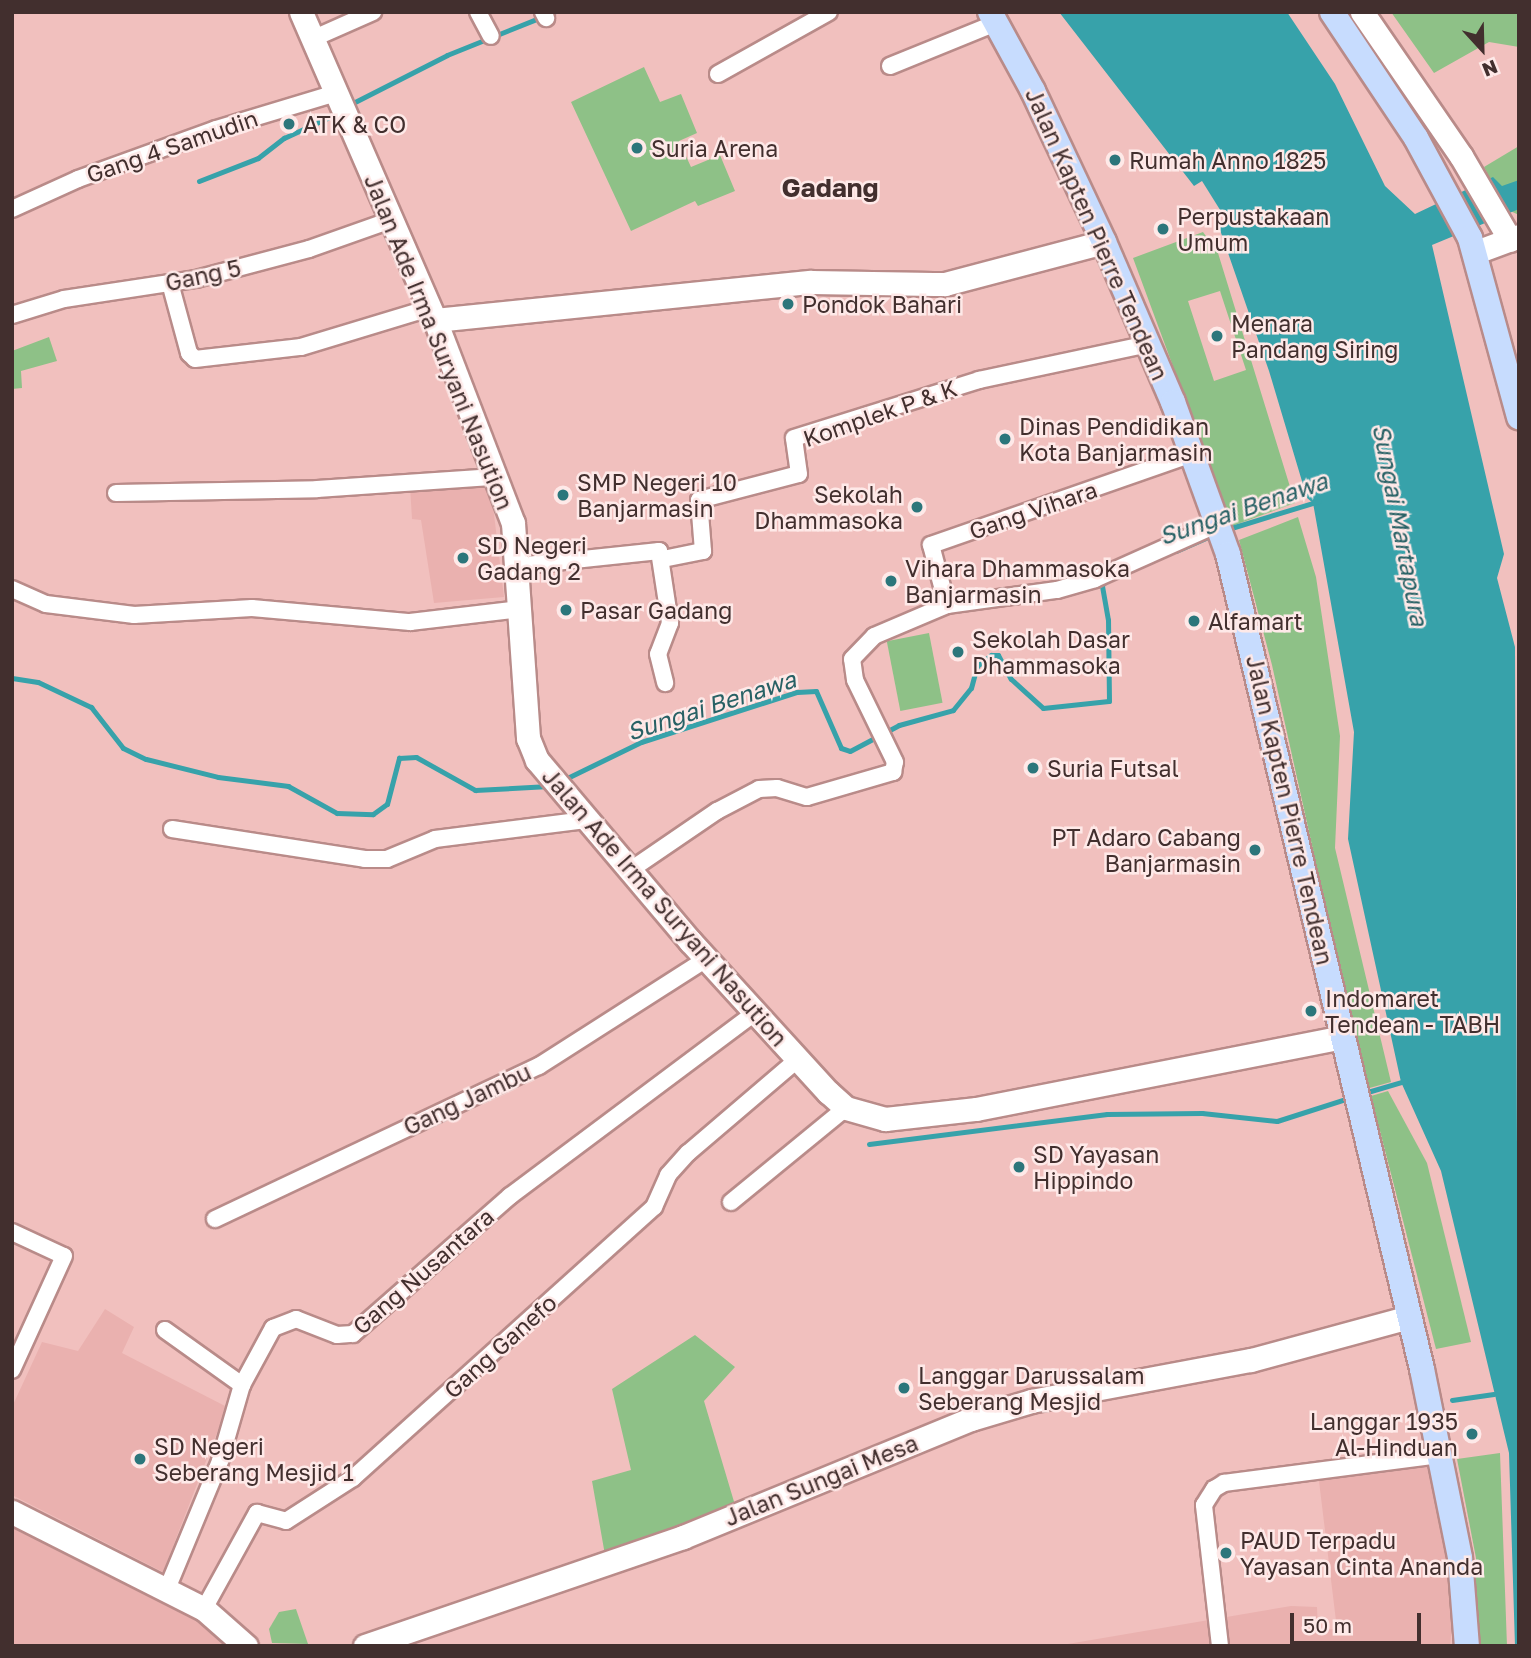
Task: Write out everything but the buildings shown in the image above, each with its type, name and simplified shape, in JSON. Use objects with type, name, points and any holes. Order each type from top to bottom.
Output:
[{"type":"main road","points":[[1332,12],[1446,190],[1473,245],[1519,417]]},
{"type":"main road","name":"Jalan Kapten Pierre Tendean","points":[[993,18],[1104,242],[1193,454],[1221,531],[1409,1317],[1460,1558],[1467,1646]]},
{"type":"street","name":"Jalan Ade Irma Suryani Nasution","points":[[301,12],[432,314],[513,523],[528,738],[550,779],[629,871],[797,1059],[846,1108],[885,1119],[976,1109],[1343,1037]]},
{"type":"street","points":[[312,39],[373,12]]},
{"type":"street","points":[[478,12],[491,36]]},
{"type":"street","points":[[718,74],[829,12]]},
{"type":"street","points":[[1362,12],[1474,176],[1509,233],[1473,245]]},
{"type":"street","points":[[890,66],[993,18]]},
{"type":"street","name":"Gang 4 Samudin","points":[[12,209],[78,179],[191,138],[336,93]]},
{"type":"street","name":"Gang 5","points":[[12,315],[64,299],[170,283],[309,249],[391,220]]},
{"type":"street","points":[[170,283],[190,353],[195,359],[301,347],[432,314],[811,282],[945,284],[1104,242]]},
{"type":"street","name":"Komplek P & K","points":[[663,558],[703,551],[699,500],[799,474],[794,438],[979,380],[1148,344]]},
{"type":"street","name":"Gang Vihara","points":[[947,605],[931,545],[1193,454]]},
{"type":"street","points":[[116,493],[317,489],[495,477]]},
{"type":"street","points":[[629,871],[717,811],[759,789],[777,788],[807,797],[894,772],[895,762],[855,680],[854,653],[874,636],[947,605],[1057,590],[1095,579],[1221,531]]},
{"type":"street","points":[[517,566],[659,551],[663,558],[670,623],[659,653],[665,683]]},
{"type":"street","points":[[12,589],[46,604],[134,615],[252,608],[410,622],[520,609]]},
{"type":"street","points":[[172,829],[305,853],[376,859],[435,839],[586,820]]},
{"type":"street","name":"Gang Jambu","points":[[215,1219],[540,1066],[706,959]]},
{"type":"street","name":"Gang Nusantara","points":[[167,1589],[220,1461],[242,1385],[278,1324],[296,1319],[337,1335],[353,1334],[510,1196],[755,1013]]},
{"type":"street","name":"Gang Ganefo","points":[[204,1609],[257,1513],[286,1521],[353,1478],[654,1207],[668,1175],[688,1153],[797,1059]]},
{"type":"street","points":[[731,1202],[846,1108]]},
{"type":"street","points":[[12,1232],[64,1256],[12,1370]]},
{"type":"street","name":"Jalan Sungai Mesa","points":[[365,1646],[684,1537],[971,1419],[1031,1401],[1251,1360],[1409,1317]]},
{"type":"street","points":[[165,1330],[242,1385]]},
{"type":"street","points":[[1220,1646],[1205,1505],[1214,1489],[1224,1483],[1439,1455]]},
{"type":"street","points":[[12,1512],[204,1609],[246,1646]]},
{"type":"shaded area","name":"SD Negeri Gadang 2","points":[[490,481],[504,597],[434,603],[421,520],[412,519],[410,486]]},
{"type":"shaded area","name":"SD Negeri Seberang Mesjid 1","points":[[105,1309],[134,1327],[122,1353],[227,1407],[163,1572],[12,1495],[12,1407],[42,1342],[78,1351]]},
{"type":"shaded area","points":[[1431,1460],[1455,1596],[1450,1646],[1056,1646],[1291,1606],[1317,1607],[1318,1630],[1337,1629],[1318,1473]]},
{"type":"shaded area","points":[[12,1522],[185,1604],[240,1646],[12,1646]]},
{"type":"green space","points":[[1391,12],[1519,12],[1519,47],[1489,42],[1434,73]]},
{"type":"green space","name":"Suria Arena","points":[[644,67],[660,102],[681,94],[697,133],[679,141],[691,167],[720,155],[735,191],[698,206],[695,201],[631,231],[571,102]]},
{"type":"green space","points":[[1519,146],[1519,215],[1506,209],[1484,167]]},
{"type":"green space","points":[[1203,232],[1218,253],[1295,503],[1232,526],[1133,258]],"holes":[[[1220,291],[1246,370],[1214,381],[1188,301]]]},
{"type":"green space","points":[[49,337],[57,361],[21,371],[22,388],[12,389],[12,351]]},
{"type":"green space","points":[[1298,517],[1316,577],[1340,736],[1335,848],[1391,1082],[1366,1089],[1272,665],[1239,540]]},
{"type":"green space","points":[[929,633],[943,703],[900,711],[887,641]]},
{"type":"green space","points":[[1388,1091],[1427,1163],[1471,1342],[1436,1349],[1371,1096]]},
{"type":"green space","points":[[695,1335],[735,1367],[704,1401],[735,1505],[605,1555],[592,1481],[631,1470],[612,1389]]},
{"type":"green space","points":[[1500,1453],[1507,1646],[1476,1646],[1476,1558],[1457,1459]]},
{"type":"green space","points":[[296,1609],[308,1644],[272,1643],[269,1629],[279,1612]]},
{"type":"water","name":"Sungai Martapura","points":[[1059,12],[1287,12],[1335,84],[1385,186],[1415,214],[1493,177],[1502,186],[1519,180],[1519,209],[1432,245],[1504,554],[1497,578],[1515,647],[1519,1646],[1515,1646],[1509,1453],[1441,1171],[1401,1082],[1348,839],[1354,732],[1313,503],[1307,498],[1269,371],[1219,227],[1227,221],[1202,181],[1194,186]]},
{"type":"waterway","points":[[347,106],[447,55],[554,12]]},
{"type":"waterway","points":[[199,181],[258,158],[284,138],[340,112]]},
{"type":"waterway","name":"Sungai Benawa","points":[[1228,529],[1319,501]]},
{"type":"waterway","name":"Sungai Benawa","points":[[1176,551],[1215,534]]},
{"type":"waterway","name":"Sungai Benawa","points":[[561,781],[641,742],[797,692],[816,691],[841,748],[850,751],[899,725],[953,710],[971,688],[977,666],[991,655],[998,655],[1011,679],[1043,708],[1109,701],[1108,620],[1102,585],[1107,580]]},
{"type":"waterway","name":"Sungai Benawa","points":[[12,678],[38,682],[91,707],[123,748],[146,759],[218,777],[288,786],[337,813],[373,814],[387,804],[399,758],[416,757],[475,790],[549,786]]},
{"type":"waterway","points":[[1364,1093],[1405,1081]]},
{"type":"waterway","points":[[869,1144],[1107,1114],[1202,1113],[1277,1121],[1352,1097]]},
{"type":"waterway","points":[[1452,1400],[1494,1394]]},
{"type":"place","name":"ATK & CO","points":[[289,124]]},
{"type":"place","name":"Suria Arena","points":[[637,148]]},
{"type":"place","name":"Rumah Anno 1825","points":[[1115,160]]},
{"type":"place","name":"Perpustakaan Umum","points":[[1163,229]]},
{"type":"place","name":"Pondok Bahari","points":[[788,304]]},
{"type":"place","name":"Menara Pandang Siring","points":[[1217,336]]},
{"type":"place","name":"Dinas Pendidikan Kota Banjarmasin","points":[[1005,439]]},
{"type":"place","name":"SMP Negeri 10 Banjarmasin","points":[[563,495]]},
{"type":"place","name":"Sekolah Dhammasoka","points":[[917,507]]},
{"type":"place","name":"SD Negeri Gadang 2","points":[[463,558]]},
{"type":"place","name":"Vihara Dhammasoka Banjarmasin","points":[[891,581]]},
{"type":"place","name":"Pasar Gadang","points":[[566,610]]},
{"type":"place","name":"Alfamart","points":[[1194,621]]},
{"type":"place","name":"Sekolah Dasar Dhammasoka","points":[[958,652]]},
{"type":"place","name":"Suria Futsal","points":[[1033,768]]},
{"type":"place","name":"PT Adaro Cabang Banjarmasin","points":[[1255,850]]},
{"type":"place","name":"Indomaret Tendean - TABH","points":[[1311,1011]]},
{"type":"place","name":"SD Yayasan Hippindo","points":[[1019,1167]]},
{"type":"place","name":"Langgar Darussalam Seberang Mesjid","points":[[904,1388]]},
{"type":"place","name":"Langgar 1935 Al-Hinduan","points":[[1472,1434]]},
{"type":"place","name":"SD Negeri Seberang Mesjid 1","points":[[140,1459]]},
{"type":"place","name":"PAUD Terpadu Yayasan Cinta Ananda","points":[[1226,1553]]},
{"type":"district","name":"Gadang","points":[[830,188]]}]
